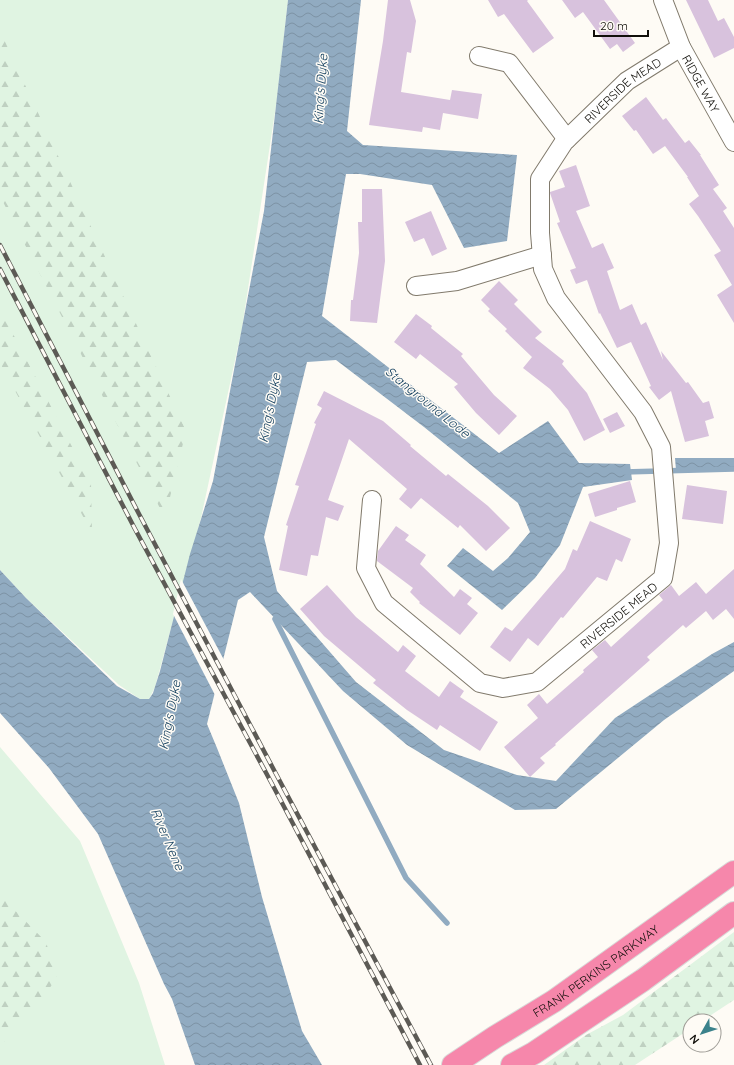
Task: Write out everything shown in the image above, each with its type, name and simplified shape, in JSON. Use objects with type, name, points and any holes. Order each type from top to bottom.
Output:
[{"type":"highway","name":"FRANK PERKINS PARKWAY","points":[[453,1065],[554,1001],[734,872]]},
{"type":"highway","points":[[512,1065],[534,1053],[644,980],[734,913]]},
{"type":"street","name":"RIDGE WAY","points":[[663,0],[682,47],[734,142]]},
{"type":"street","name":"RIVERSIDE MEAD","points":[[372,500],[366,568],[384,603],[480,683],[503,688],[537,682],[663,578],[669,543],[661,447],[643,412],[556,298],[543,269],[540,233],[540,179],[564,142],[626,81],[682,47]]},
{"type":"street","points":[[478,56],[510,63],[567,139]]},
{"type":"street","points":[[416,286],[457,281],[542,255]]},
{"type":"green space","points":[[0,0],[288,0],[277,99],[242,328],[201,518],[155,687],[149,699],[140,699],[119,685],[26,598],[0,570]]},
{"type":"green space","points":[[0,31],[186,431],[165,518],[0,196]]},
{"type":"green space","points":[[0,309],[91,483],[92,533],[0,363]]},
{"type":"green space","points":[[0,747],[80,841],[139,983],[165,1065],[0,1065]]},
{"type":"green space","points":[[0,896],[46,942],[57,978],[29,1016],[0,1046]]},
{"type":"green space","points":[[734,932],[734,1000],[714,1013],[682,1013],[682,1034],[635,1065],[544,1065],[586,1035],[623,1015]]},
{"type":"water","points":[[288,0],[361,0],[347,131],[363,145],[517,155],[507,241],[464,248],[432,185],[360,174],[346,174],[322,316],[499,453],[548,421],[579,463],[630,464],[632,480],[583,487],[560,545],[535,578],[502,610],[447,566],[463,548],[493,571],[508,558],[530,532],[518,503],[424,427],[336,360],[307,362],[264,537],[277,591],[356,682],[444,750],[517,775],[556,781],[615,718],[712,654],[734,642],[734,671],[664,720],[556,809],[515,810],[407,745],[343,691],[250,592],[238,600],[207,724],[239,803],[262,897],[302,1031],[322,1065],[195,1065],[172,999],[98,834],[49,768],[0,713],[0,570],[26,598],[117,686],[140,699],[149,699],[153,693],[160,671],[190,554],[213,481],[264,211]]},
{"type":"water","points":[[675,458],[734,458],[734,469],[676,470]]},
{"type":"pier","points":[[181,579],[224,660],[215,695],[173,614]]},
{"type":"building","points":[[388,0],[410,0],[416,21],[411,53],[407,52],[401,92],[450,100],[452,90],[482,94],[478,119],[443,113],[440,130],[423,127],[422,132],[369,125],[383,41]]},
{"type":"building","points":[[488,0],[528,0],[527,1],[554,38],[533,53],[504,14],[498,17]]},
{"type":"building","points":[[562,0],[604,0],[635,43],[623,52],[617,44],[610,49],[583,12],[575,18]]},
{"type":"building","points":[[686,0],[708,0],[718,21],[724,18],[734,37],[734,48],[714,58]]},
{"type":"building","points":[[646,97],[663,120],[666,118],[685,143],[689,140],[701,155],[719,185],[713,189],[727,208],[723,211],[734,228],[734,323],[717,295],[732,285],[714,255],[721,251],[689,204],[699,196],[688,177],[665,146],[653,154],[636,130],[634,131],[622,116]]},
{"type":"building","points":[[576,165],[590,206],[576,211],[592,248],[603,243],[614,268],[607,271],[620,310],[632,304],[641,325],[646,322],[663,360],[661,351],[686,383],[688,382],[703,403],[709,401],[714,418],[705,421],[709,436],[685,442],[671,391],[659,400],[649,387],[651,386],[631,342],[617,348],[600,313],[599,314],[587,280],[576,284],[570,270],[576,268],[557,223],[560,222],[550,192],[565,187],[559,171]]},
{"type":"building","points":[[362,189],[382,189],[385,261],[377,323],[350,321],[351,300],[353,300],[359,253],[358,222],[362,222]]},
{"type":"building","points":[[431,211],[447,249],[432,256],[424,238],[414,242],[405,222]]},
{"type":"building","points":[[499,281],[518,300],[514,304],[542,332],[535,338],[564,361],[562,364],[587,393],[605,430],[584,441],[568,410],[550,389],[523,368],[532,357],[505,331],[507,329],[488,311],[490,309],[481,300]]},
{"type":"building","points":[[416,314],[432,326],[431,328],[463,354],[461,356],[494,395],[517,416],[499,435],[476,413],[454,387],[458,384],[420,354],[416,359],[394,342]]},
{"type":"building","points":[[324,391],[383,421],[446,476],[448,474],[488,506],[510,528],[486,551],[460,525],[458,528],[421,498],[411,509],[399,499],[407,489],[349,439],[328,500],[344,506],[338,521],[326,517],[318,556],[311,555],[307,576],[279,570],[288,526],[286,525],[299,486],[295,485],[316,424],[314,423],[322,408],[317,405]]},
{"type":"building","points":[[617,412],[625,426],[610,433],[603,419]]},
{"type":"building","points":[[630,481],[636,502],[595,517],[588,494]]},
{"type":"building","points":[[687,485],[727,491],[723,524],[682,519]]},
{"type":"building","points":[[590,521],[631,539],[622,562],[616,559],[607,581],[597,577],[563,618],[561,617],[538,646],[528,638],[510,662],[490,647],[505,627],[512,631],[565,569],[573,549],[577,551]]},
{"type":"building","points":[[396,526],[409,535],[405,540],[426,555],[420,564],[454,597],[460,589],[472,598],[467,604],[478,613],[460,635],[419,603],[420,602],[410,592],[413,588],[377,561],[378,551]]},
{"type":"building","points":[[734,569],[734,619],[726,609],[713,620],[706,611],[686,628],[683,625],[647,657],[650,660],[540,758],[545,763],[530,777],[504,747],[538,718],[527,705],[539,694],[547,704],[584,672],[583,670],[598,657],[592,650],[605,640],[611,647],[663,600],[659,595],[671,585],[679,596],[696,582],[706,594]]},
{"type":"building","points":[[327,585],[356,617],[398,652],[403,645],[416,656],[405,671],[439,697],[450,681],[464,691],[460,697],[498,722],[480,751],[440,725],[437,730],[407,710],[373,683],[376,680],[324,636],[300,609]]},
{"type":"waterway","name":"Stanground Lode","points":[[624,472],[734,469]]},
{"type":"waterway","points":[[275,619],[406,878],[447,923]]},
{"type":"railway","points":[[0,245],[139,514],[431,1065]]},
{"type":"railway","points":[[0,269],[135,529],[271,782],[420,1065]]},
{"type":"water label","name":"King's Dyke","points":[[320,89]]},
{"type":"water label","name":"King's Dyke","points":[[269,408]]},
{"type":"water label","name":"King's Dyke","points":[[169,715]]},
{"type":"water label","name":"River Nene","points":[[168,839]]}]
